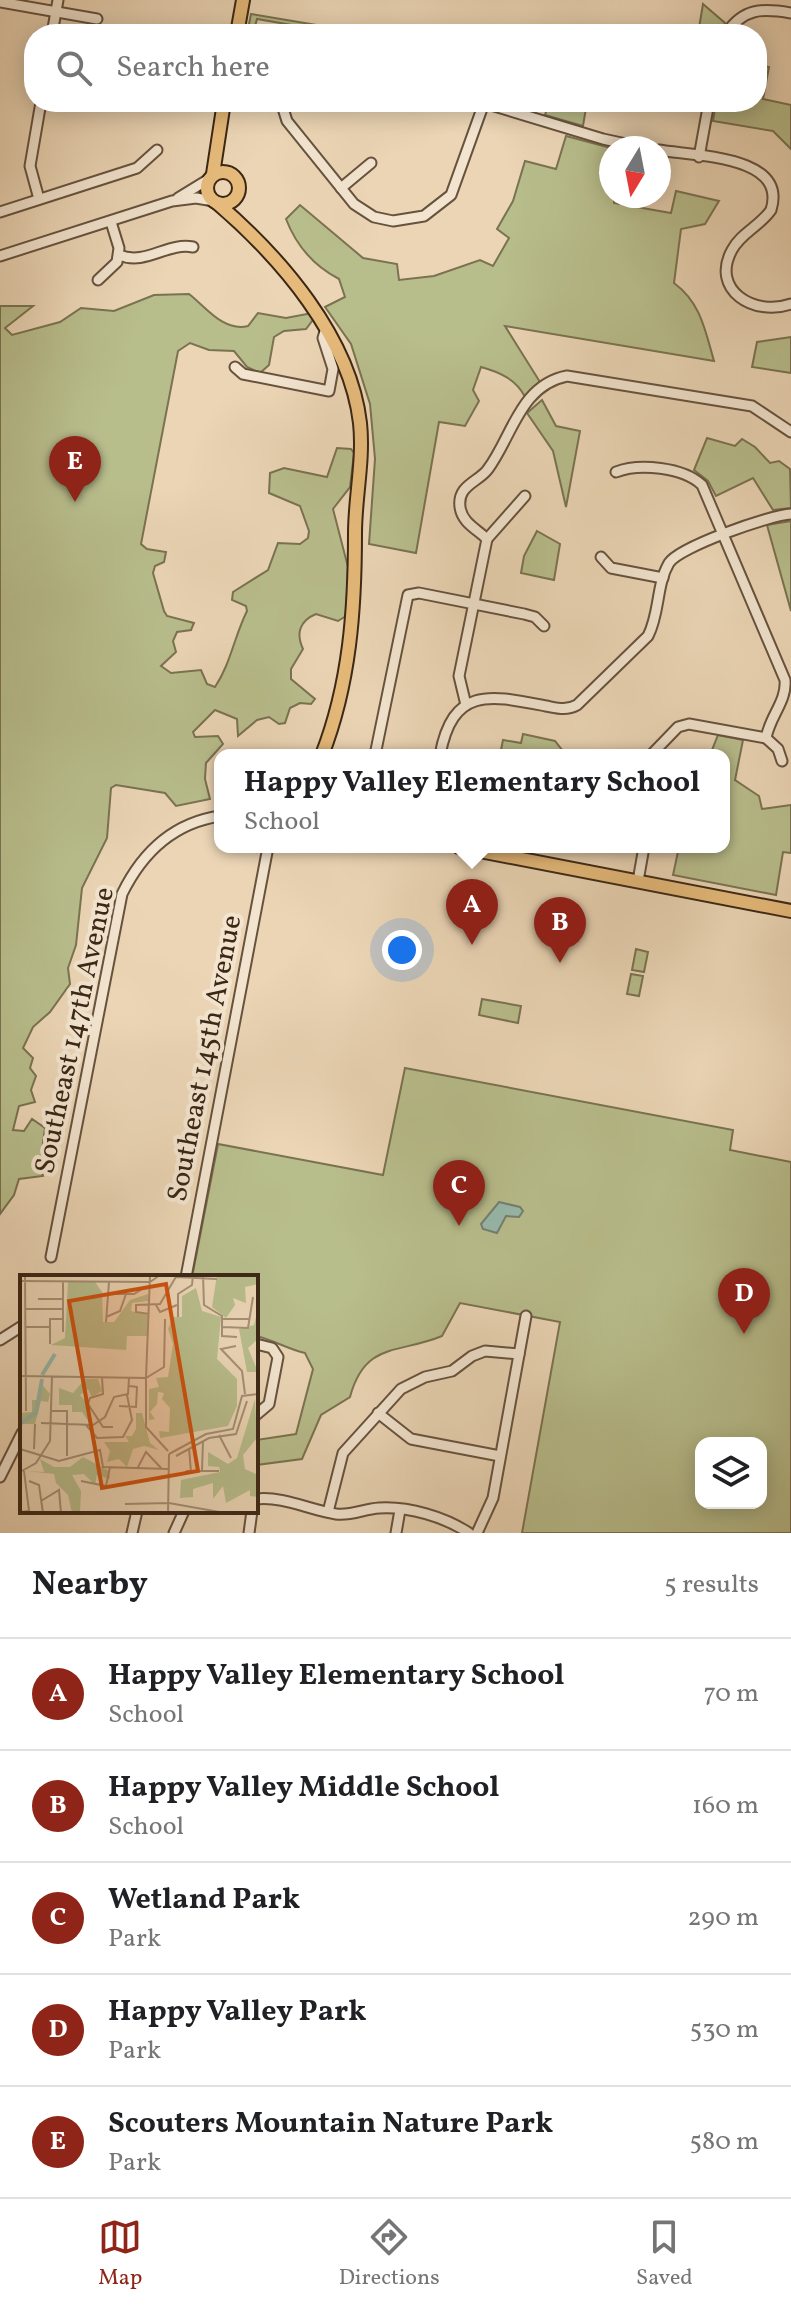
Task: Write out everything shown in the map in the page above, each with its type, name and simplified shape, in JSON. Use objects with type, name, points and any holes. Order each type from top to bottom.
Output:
[{"type":"main road","points":[[239,24],[243,0]]},
{"type":"main road","points":[[223,112],[207,192],[248,228],[326,328],[340,352],[355,398],[361,451],[349,650],[340,700],[324,749]]},
{"type":"main road","points":[[220,137],[238,184],[237,196],[248,228]]},
{"type":"main road","points":[[211,176],[224,171],[234,176]]},
{"type":"main road","points":[[216,202],[228,203],[237,196]]},
{"type":"main road","points":[[491,853],[791,911]]},
{"type":"street","points":[[54,24],[58,0]]},
{"type":"street","points":[[0,2],[97,19]]},
{"type":"street","points":[[734,24],[739,17],[755,10],[791,13]]},
{"type":"street","points":[[39,112],[30,166],[39,199]]},
{"type":"street","points":[[284,112],[287,121],[362,210],[383,219],[404,221],[434,211],[458,183],[480,112]]},
{"type":"street","points":[[515,112],[599,138]]},
{"type":"street","points":[[699,157],[707,112]]},
{"type":"street","points":[[0,212],[137,168],[157,150]]},
{"type":"street","points":[[671,152],[748,165],[767,177],[774,191],[771,210],[737,241],[729,256],[727,271],[736,295],[756,308],[776,309],[791,304]]},
{"type":"street","points":[[341,188],[371,163]]},
{"type":"street","points":[[172,201],[211,176]]},
{"type":"street","points":[[0,256],[172,201],[192,198],[216,202]]},
{"type":"street","points":[[98,280],[112,270],[119,255],[111,222]]},
{"type":"street","points":[[119,255],[141,259],[182,245],[193,247]]},
{"type":"street","points":[[235,367],[243,374],[329,391],[333,369],[323,338],[326,328]]},
{"type":"street","points":[[487,539],[463,517],[460,499],[464,490],[488,469],[515,416],[559,377],[752,406],[791,432]]},
{"type":"street","points":[[616,472],[632,466],[696,479],[706,491],[785,680],[785,696],[770,719],[766,738]]},
{"type":"street","points":[[466,705],[459,683],[487,539],[525,496]]},
{"type":"street","points":[[441,749],[446,729],[466,705],[495,696],[562,709],[574,707],[648,636],[655,623],[663,578],[673,559],[773,516],[791,514]]},
{"type":"street","points":[[601,557],[611,568],[663,578]]},
{"type":"street","points":[[376,749],[408,595],[419,593],[535,617],[544,626]]},
{"type":"street","points":[[657,749],[678,727],[689,724],[766,738],[778,749],[782,761]]},
{"type":"street","name":"Southeast 147th Avenue","points":[[51,1257],[122,894],[140,861],[162,841],[182,827],[214,818]]},
{"type":"street","name":"Southeast 145th Avenue","points":[[186,1275],[267,853]]},
{"type":"street","points":[[638,881],[643,853]]},
{"type":"street","points":[[477,1533],[493,1498],[526,1316]]},
{"type":"street","points":[[0,1340],[20,1327]]},
{"type":"street","points":[[258,1344],[272,1348],[278,1361],[267,1408],[258,1414]]},
{"type":"street","points":[[328,1512],[343,1453],[378,1413],[412,1382],[452,1371],[472,1356],[500,1351],[519,1354]]},
{"type":"street","points":[[378,1413],[411,1439],[500,1456]]},
{"type":"street","points":[[0,1477],[20,1437]]},
{"type":"street","points":[[258,1499],[275,1499],[350,1515],[376,1508],[400,1510],[447,1521],[469,1533]]},
{"type":"street","points":[[396,1533],[400,1510]]},
{"type":"street","points":[[132,1533],[137,1513]]},
{"type":"street","points":[[174,1533],[183,1513]]},
{"type":"street","points":[[249,1533],[252,1513]]},
{"type":"green space","points":[[703,4],[725,23],[724,24],[700,24]]},
{"type":"green space","points":[[251,14],[310,24],[257,19],[256,24],[249,24]]},
{"type":"green space","points":[[767,100],[791,105],[791,149],[773,131],[713,121],[714,112],[767,112]]},
{"type":"green space","points":[[546,112],[585,112],[583,126],[545,115]]},
{"type":"green space","points":[[566,136],[599,145],[599,208],[642,208],[671,213],[676,191],[719,201],[705,224],[681,229],[674,283],[696,308],[714,361],[505,326],[540,382],[525,397],[517,385],[506,377],[481,367],[473,390],[479,401],[465,426],[439,422],[416,553],[369,544],[375,459],[370,404],[351,344],[325,307],[345,297],[339,279],[307,254],[286,219],[300,205],[363,258],[397,264],[399,280],[434,276],[480,260],[493,266],[509,238],[497,229],[513,201],[525,161],[556,169]]},
{"type":"green space","points":[[189,294],[223,322],[239,327],[248,326],[258,313],[286,318],[312,313],[315,317],[306,329],[284,331],[274,337],[269,365],[260,373],[247,367],[234,351],[209,350],[190,343],[178,351],[141,544],[147,549],[166,552],[164,562],[155,566],[153,573],[167,616],[194,623],[191,630],[177,632],[173,641],[176,652],[161,666],[171,673],[201,670],[207,684],[215,687],[247,611],[246,606],[232,600],[233,592],[268,570],[278,543],[300,544],[308,538],[309,531],[300,506],[269,493],[270,473],[284,468],[327,477],[337,448],[351,449],[354,453],[350,487],[333,509],[348,567],[346,616],[338,621],[316,614],[300,628],[303,649],[291,669],[291,679],[315,699],[311,704],[300,703],[290,708],[285,723],[279,724],[269,717],[257,720],[238,736],[237,719],[215,710],[193,732],[195,737],[218,736],[223,744],[214,749],[214,754],[206,763],[205,779],[210,799],[176,806],[165,793],[116,785],[111,788],[107,838],[82,888],[76,945],[68,968],[70,984],[50,1012],[33,1027],[23,1048],[33,1058],[30,1068],[36,1076],[31,1090],[35,1102],[19,1106],[13,1130],[24,1131],[32,1119],[45,1128],[40,1166],[43,1176],[19,1179],[14,1195],[0,1214],[0,306],[33,306],[5,328],[12,335],[60,322],[81,308],[114,311],[154,295]]},
{"type":"green space","points":[[791,337],[791,373],[752,367],[757,342]]},
{"type":"green space","points":[[542,400],[556,426],[580,431],[566,507],[553,451],[527,413]]},
{"type":"green space","points":[[707,438],[735,446],[742,439],[770,463],[779,461],[790,469],[791,508],[773,510],[753,478],[716,496],[708,481],[694,470]]},
{"type":"green space","points":[[791,521],[791,611],[767,525]]},
{"type":"green space","points":[[537,531],[560,544],[554,580],[521,573],[524,556]]},
{"type":"green space","points":[[523,734],[555,741],[561,749],[501,749],[503,740],[521,743]]},
{"type":"green space","points":[[718,735],[743,740],[735,780],[759,796],[762,809],[791,805],[791,853],[783,852],[776,895],[673,875],[678,853],[730,853],[730,749],[712,749]]},
{"type":"green space","points":[[636,949],[648,952],[644,972],[632,970]]},
{"type":"green space","points":[[631,974],[643,976],[639,996],[627,994]]},
{"type":"green space","points":[[482,999],[521,1006],[518,1023],[479,1015]]},
{"type":"green space","points":[[405,1068],[733,1130],[730,1150],[791,1162],[791,1533],[522,1533],[560,1322],[460,1303],[442,1336],[386,1352],[365,1366],[356,1379],[350,1397],[321,1415],[302,1459],[258,1465],[258,1440],[296,1434],[313,1369],[305,1353],[258,1337],[258,1275],[192,1275],[218,1144],[383,1175]]},
{"type":"shaded area","points":[[499,1202],[520,1207],[523,1211],[519,1217],[506,1216],[497,1233],[483,1229],[481,1224]]},
{"type":"place","name":"Scouters Mountain Nature Park","points":[[75,502]]},
{"type":"place","name":"Happy Valley Elementary School","points":[[472,945]]},
{"type":"place","name":"Happy Valley Middle School","points":[[560,963]]},
{"type":"place","name":"Wetland Park","points":[[459,1226]]},
{"type":"place","name":"Happy Valley Park","points":[[744,1334]]}]
